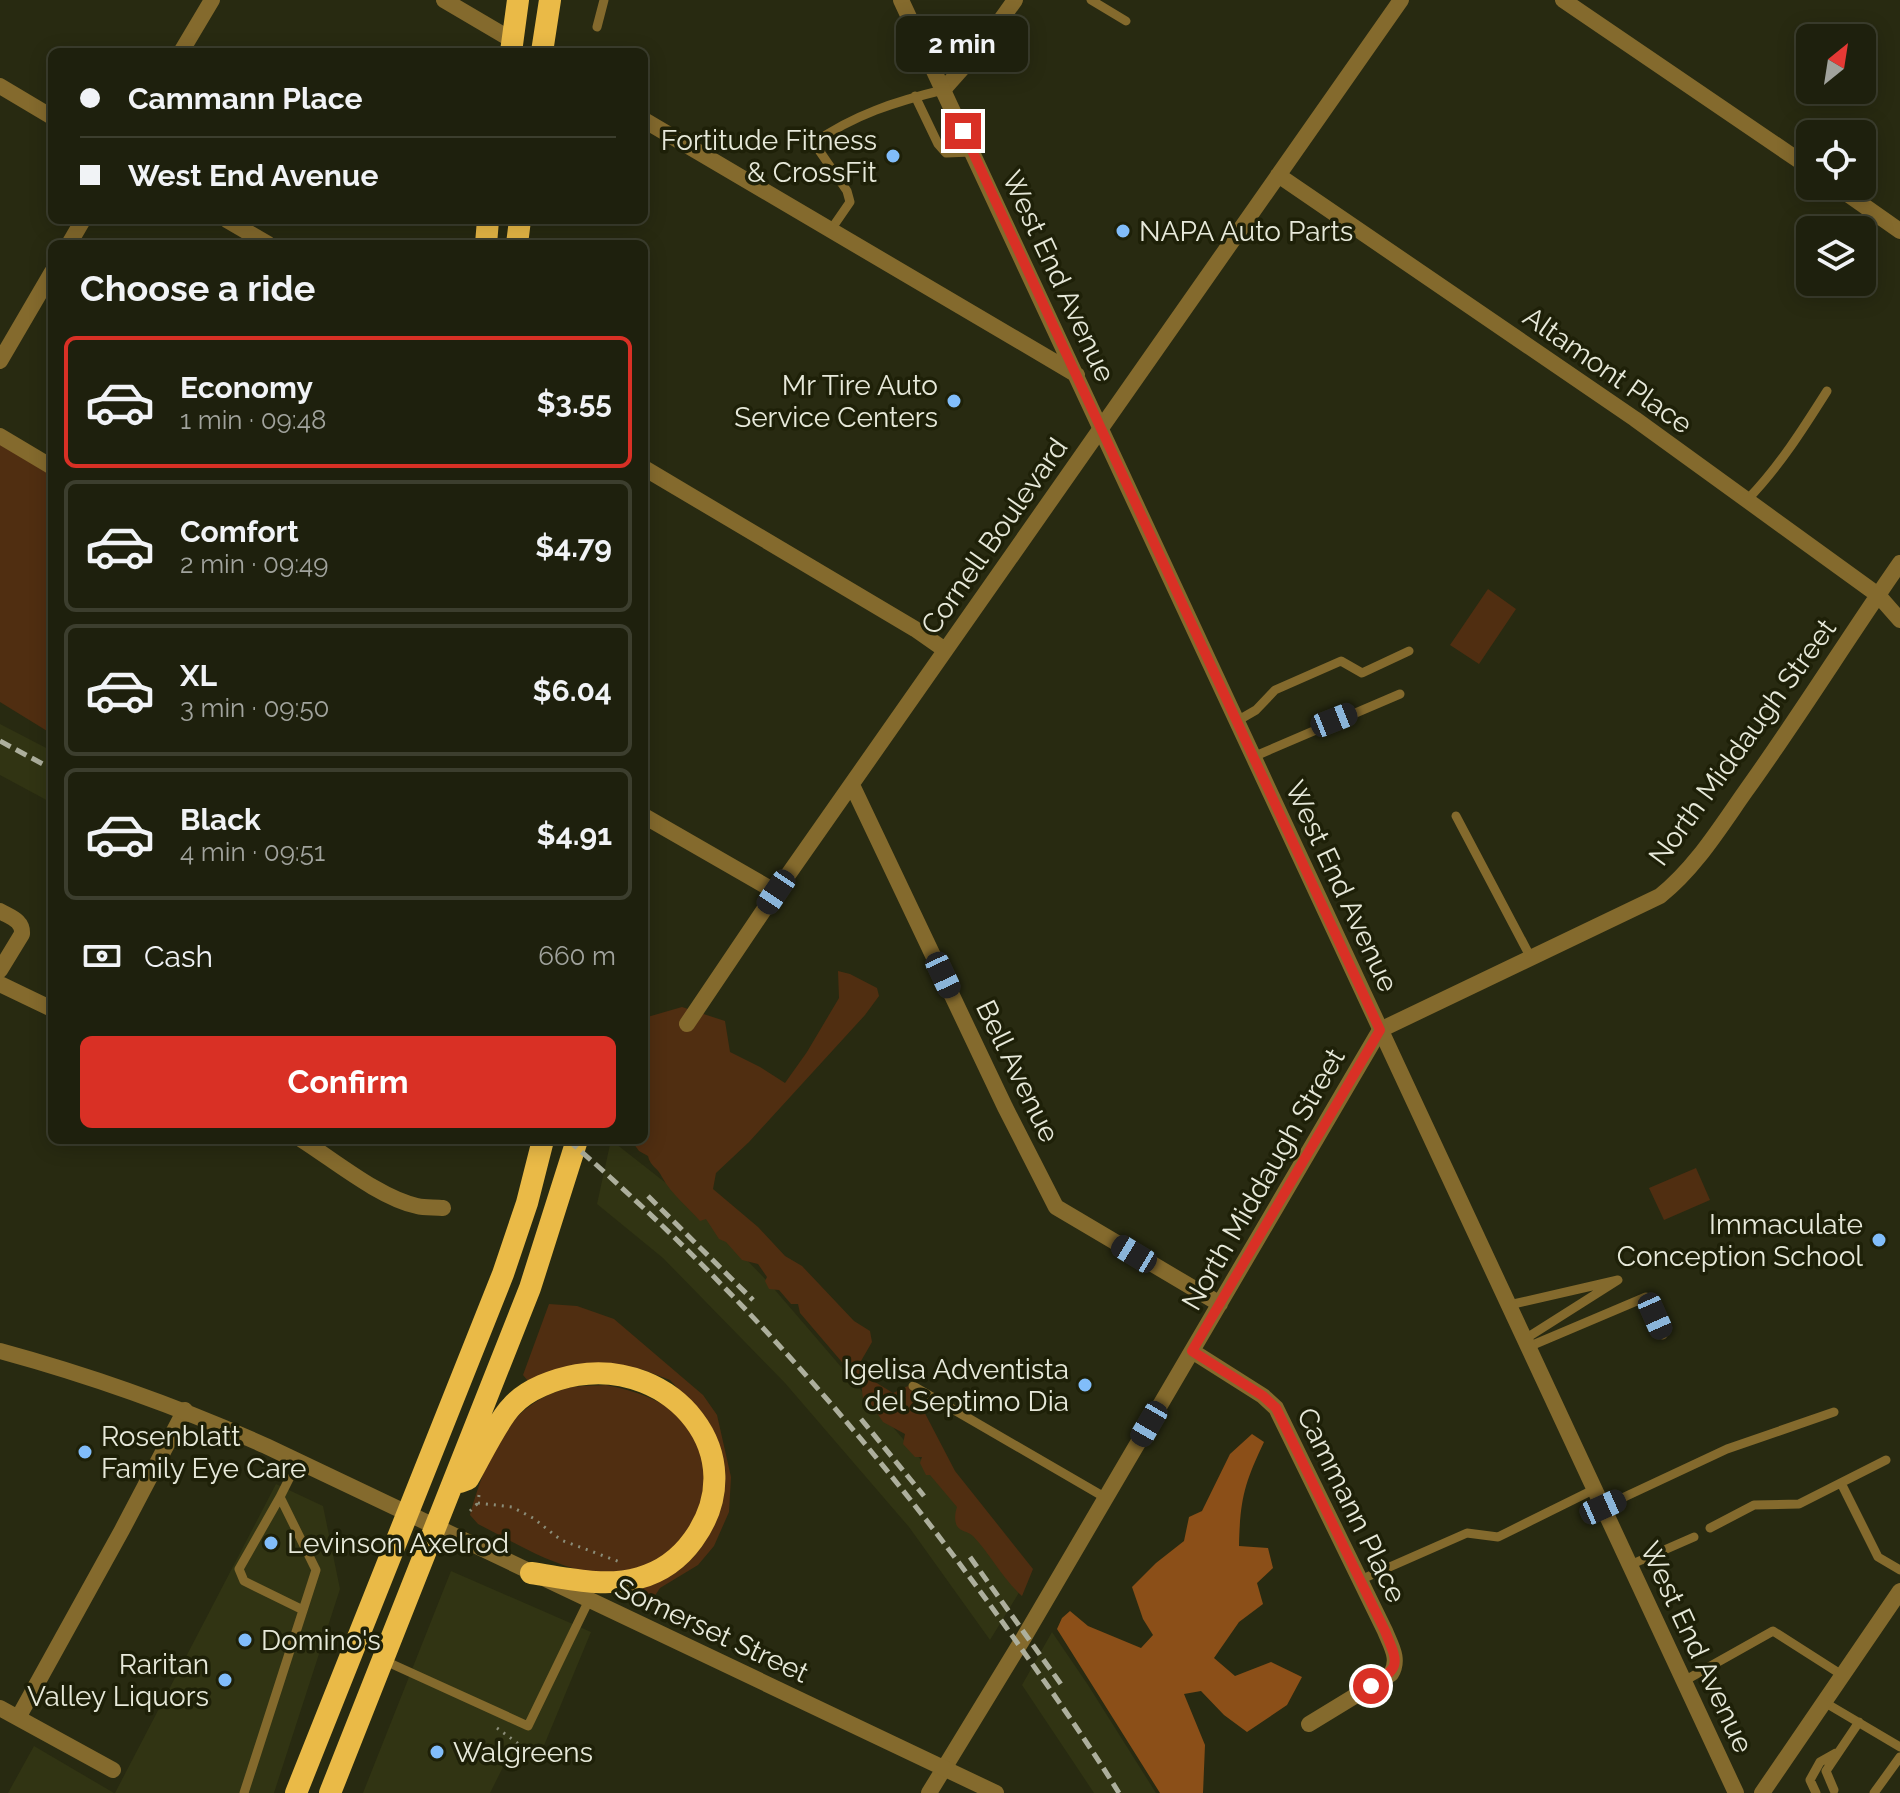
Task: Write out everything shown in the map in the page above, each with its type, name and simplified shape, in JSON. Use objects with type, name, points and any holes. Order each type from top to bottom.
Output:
[{"type":"highway","points":[[511,46],[518,0]]},
{"type":"highway","points":[[543,48],[550,0]]},
{"type":"highway","points":[[296,1793],[507,1263],[542,1144]]},
{"type":"highway","points":[[330,1793],[530,1288],[576,1144]]},
{"type":"highway","points":[[452,1486],[468,1479],[511,1406],[531,1392],[566,1378],[591,1373],[631,1377],[661,1388],[687,1410],[704,1435],[712,1455],[714,1475],[709,1509],[701,1529],[688,1547],[674,1561],[656,1572],[624,1581],[598,1582],[531,1573]]},
{"type":"street","points":[[183,48],[212,0]]},
{"type":"street","points":[[444,0],[511,46]]},
{"type":"street","name":"West End Avenue","points":[[901,0],[1736,1793]]},
{"type":"street","points":[[943,90],[983,45],[1015,0]]},
{"type":"street","name":"Cornell Boulevard","points":[[687,1024],[776,892],[1401,0]]},
{"type":"street","points":[[1563,0],[1796,158]]},
{"type":"street","points":[[0,86],[48,115]]},
{"type":"street","points":[[648,122],[1077,375]]},
{"type":"street","name":"Altamont Place","points":[[1278,175],[1635,419],[1878,595],[1900,620]]},
{"type":"street","points":[[1856,200],[1900,231]]},
{"type":"street","points":[[234,224],[261,240]]},
{"type":"street","points":[[0,361],[48,279]]},
{"type":"street","points":[[0,436],[48,465]]},
{"type":"street","points":[[648,470],[915,629],[945,650]]},
{"type":"street","name":"North Middaugh Street","points":[[929,1793],[1380,1030],[1660,896],[1676,883],[1695,862],[1756,777],[1900,563]]},
{"type":"street","name":"Bell Avenue","points":[[852,785],[1056,1207],[1220,1304]]},
{"type":"street","points":[[648,818],[776,892]]},
{"type":"street","points":[[0,911],[19,921],[23,928],[0,970]]},
{"type":"street","points":[[0,984],[48,1007]]},
{"type":"street","points":[[308,1144],[390,1195],[417,1206],[443,1208]]},
{"type":"street","name":"Somerset Street","points":[[0,1351],[185,1410],[996,1793]]},
{"type":"street","name":"Cammann Place","points":[[1192,1351],[1263,1396],[1276,1408],[1385,1631],[1396,1665],[1391,1674],[1309,1724]]},
{"type":"street","points":[[18,1718],[185,1410]]},
{"type":"street","points":[[1762,1793],[1900,1591]]},
{"type":"street","points":[[0,1708],[113,1770]]},
{"type":"lane","points":[[597,27],[604,0]]},
{"type":"lane","points":[[1091,0],[1126,21]]},
{"type":"lane","points":[[830,231],[850,202],[847,191],[814,143],[837,127],[897,101],[943,90]]},
{"type":"lane","points":[[915,96],[938,144],[946,153],[972,152]]},
{"type":"lane","points":[[1747,500],[1793,444],[1827,391]]},
{"type":"lane","points":[[1237,721],[1256,710],[1275,690],[1341,661],[1362,673],[1409,651]]},
{"type":"lane","points":[[1253,757],[1400,694]]},
{"type":"lane","points":[[1456,816],[1531,958]]},
{"type":"lane","points":[[1509,1305],[1618,1280],[1526,1343]]},
{"type":"lane","points":[[1526,1343],[1646,1297],[1663,1335]]},
{"type":"lane","points":[[913,1386],[1106,1498]]},
{"type":"lane","points":[[1603,1507],[1727,1449],[1834,1412]]},
{"type":"lane","points":[[1710,1528],[1748,1507],[1799,1504],[1886,1460]]},
{"type":"lane","points":[[298,1461],[239,1569],[244,1581],[303,1610]]},
{"type":"lane","points":[[1841,1483],[1878,1557],[1900,1570]]},
{"type":"lane","points":[[1360,1580],[1467,1533],[1498,1537],[1595,1489]]},
{"type":"lane","points":[[244,1793],[316,1570],[280,1497]]},
{"type":"lane","points":[[1630,1565],[1694,1537]]},
{"type":"lane","points":[[381,1659],[528,1726],[589,1600]]},
{"type":"lane","points":[[1684,1681],[1773,1631],[1842,1675]]},
{"type":"lane","points":[[1824,1702],[1900,1747]]},
{"type":"lane","points":[[1834,1790],[1826,1771],[1859,1722]]},
{"type":"lane","points":[[1816,1793],[1810,1780],[1820,1762],[1836,1753]]},
{"type":"lane","points":[[1874,1793],[1900,1757]]},
{"type":"path","points":[[470,1511],[478,1503],[479,1493]]},
{"type":"path","points":[[478,1503],[522,1511],[561,1540],[618,1561],[624,1571]]},
{"type":"shaded area","points":[[0,442],[48,471],[48,732],[0,702]]},
{"type":"shaded area","points":[[1488,589],[1516,609],[1479,664],[1450,645]]},
{"type":"shaded area","points":[[0,724],[48,749],[48,801],[0,775]]},
{"type":"shaded area","points":[[838,971],[877,988],[879,996],[749,1142],[716,1173],[713,1189],[758,1227],[785,1256],[802,1266],[854,1321],[870,1331],[872,1342],[861,1361],[862,1374],[893,1393],[908,1386],[917,1398],[955,1471],[1033,1569],[1022,1596],[973,1536],[957,1526],[957,1507],[930,1475],[926,1475],[920,1463],[922,1457],[915,1457],[903,1444],[905,1434],[883,1422],[871,1404],[863,1399],[861,1382],[852,1381],[847,1376],[847,1368],[800,1313],[798,1304],[791,1304],[779,1290],[769,1289],[765,1281],[767,1277],[758,1264],[742,1260],[726,1242],[719,1239],[706,1219],[700,1221],[670,1189],[648,1156],[634,1144],[648,1144],[648,1017],[682,1007],[725,1021],[730,1052],[785,1083],[839,998]]},
{"type":"shaded area","points":[[610,1144],[616,1144],[694,1205],[769,1283],[940,1482],[1023,1586],[990,1640],[909,1527],[785,1383],[663,1258],[597,1204]]},
{"type":"shaded area","points":[[1696,1168],[1710,1200],[1664,1220],[1649,1188]]},
{"type":"shaded area","points":[[549,1304],[577,1306],[614,1319],[703,1395],[717,1415],[731,1477],[729,1512],[714,1546],[698,1565],[660,1588],[650,1603],[630,1593],[648,1586],[696,1554],[711,1531],[719,1509],[705,1418],[670,1380],[641,1369],[601,1366],[528,1381],[523,1375]]},
{"type":"shaded area","points":[[606,1385],[641,1394],[674,1412],[690,1430],[700,1450],[704,1472],[703,1493],[697,1514],[686,1533],[654,1563],[622,1574],[590,1572],[557,1563],[478,1524],[470,1515],[492,1454],[514,1420],[547,1396],[573,1387]]},
{"type":"shaded area","points":[[1252,1434],[1264,1442],[1244,1492],[1239,1546],[1268,1548],[1273,1568],[1257,1583],[1263,1604],[1239,1622],[1214,1658],[1235,1676],[1271,1662],[1302,1677],[1287,1705],[1247,1732],[1224,1715],[1201,1691],[1184,1694],[1205,1745],[1203,1793],[1160,1793],[1057,1629],[1070,1611],[1088,1626],[1141,1648],[1153,1635],[1143,1619],[1132,1587],[1184,1541],[1189,1517],[1202,1511],[1230,1454]]},
{"type":"shaded area","points":[[276,1484],[323,1506],[340,1589],[274,1793],[115,1793]]},
{"type":"shaded area","points":[[451,1571],[591,1632],[538,1760],[504,1765],[490,1793],[363,1793]]},
{"type":"shaded area","points":[[1052,1632],[1156,1793],[1094,1793],[1022,1685]]},
{"type":"shaded area","points":[[34,1746],[114,1793],[8,1793]]},
{"type":"railway","points":[[0,741],[48,767]]},
{"type":"railway","points":[[573,1144],[630,1195],[746,1310],[855,1432],[1006,1627],[1119,1793]]},
{"type":"railway","points":[[648,1196],[753,1300]]},
{"type":"railway","points":[[861,1419],[924,1496]]},
{"type":"railway","points":[[970,1557],[1063,1687]]},
{"type":"place","name":"Fortitude Fitness & CrossFit","points":[[893,156]]},
{"type":"place","name":"NAPA Auto Parts","points":[[1123,231]]},
{"type":"place","name":"Mr Tire Auto Service Centers","points":[[954,401]]},
{"type":"place","name":"Immaculate Conception School","points":[[1879,1240]]},
{"type":"place","name":"Igelisa Adventista del Septimo Dia","points":[[1085,1385]]},
{"type":"place","name":"Rosenblatt Family Eye Care","points":[[85,1452]]},
{"type":"place","name":"Levinson Axelrod","points":[[271,1543]]},
{"type":"place","name":"Domino's","points":[[245,1640]]},
{"type":"place","name":"Raritan Valley Liquors","points":[[225,1680]]},
{"type":"place","name":"Walgreens","points":[[437,1752]]},
{"type":"route","points":[[963,131],[1380,1030],[1192,1351],[1263,1396],[1276,1408],[1396,1657],[1391,1674],[1371,1686]]}]
